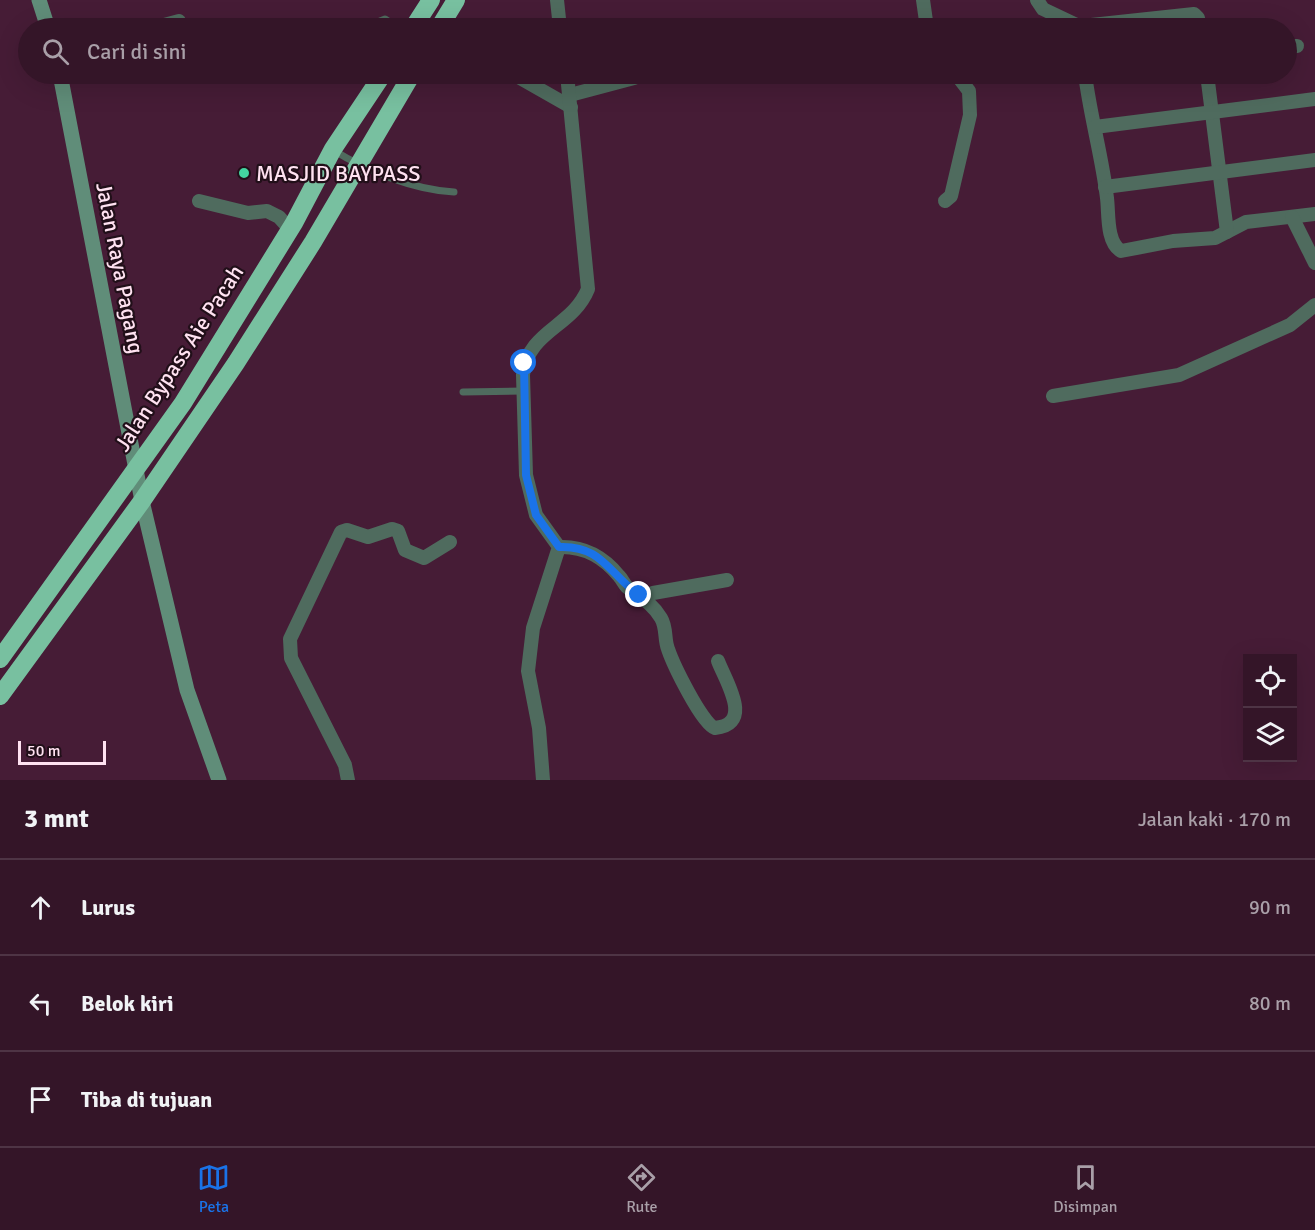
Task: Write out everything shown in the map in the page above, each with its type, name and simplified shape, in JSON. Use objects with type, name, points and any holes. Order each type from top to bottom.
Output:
[{"type":"highway","points":[[419,18],[431,0]]},
{"type":"highway","points":[[446,18],[456,0]]},
{"type":"highway","name":"Jalan Bypass Aie Pacah","points":[[0,659],[183,403],[294,223],[333,149],[376,84]]},
{"type":"highway","points":[[0,696],[142,501],[236,363],[314,242],[357,164],[406,84]]},
{"type":"street","points":[[39,0],[45,18]]},
{"type":"street","points":[[557,0],[559,18]]},
{"type":"street","points":[[923,0],[926,18]]},
{"type":"street","points":[[1037,0],[1043,9],[1062,18]]},
{"type":"street","points":[[1160,18],[1194,14],[1198,18]]},
{"type":"street","name":"Jalan Raya Pagang","points":[[62,84],[135,470],[187,690],[219,780]]},
{"type":"street","points":[[534,84],[570,101],[617,84]]},
{"type":"street","points":[[559,547],[536,515],[526,475],[524,363],[536,342],[583,304],[588,289],[568,84]]},
{"type":"street","points":[[945,201],[951,196],[970,115],[969,91],[964,84]]},
{"type":"street","points":[[1089,84],[1112,241],[1120,251],[1173,241],[1215,238],[1246,222],[1315,214]]},
{"type":"street","points":[[1208,84],[1227,232]]},
{"type":"street","points":[[1095,127],[1315,99]]},
{"type":"street","points":[[1106,187],[1315,160]]},
{"type":"street","points":[[199,201],[248,213],[267,211],[279,217],[288,227],[294,223]]},
{"type":"street","points":[[1292,217],[1315,263]]},
{"type":"street","points":[[1053,396],[1179,375],[1290,325],[1315,305]]},
{"type":"street","points":[[348,780],[345,765],[291,658],[290,639],[304,606],[341,532],[347,530],[368,537],[392,529],[398,531],[405,550],[424,558],[450,542]]},
{"type":"street","points":[[559,547],[577,546],[597,555],[620,576],[626,586],[645,599],[661,618],[665,628],[667,647],[705,721],[715,728],[734,720],[737,710],[718,661]]},
{"type":"street","points":[[543,780],[539,728],[528,671],[533,628],[559,547]]},
{"type":"street","points":[[645,599],[653,592],[728,580]]},
{"type":"lane","points":[[333,149],[357,164],[430,189],[454,192]]},
{"type":"lane","points":[[463,392],[524,392]]},
{"type":"place","name":"MASJID BAYPASS","points":[[244,173]]},
{"type":"route","points":[[524,363],[526,475],[536,515],[559,547],[577,546],[597,555],[620,576],[626,586],[639,595]]}]
